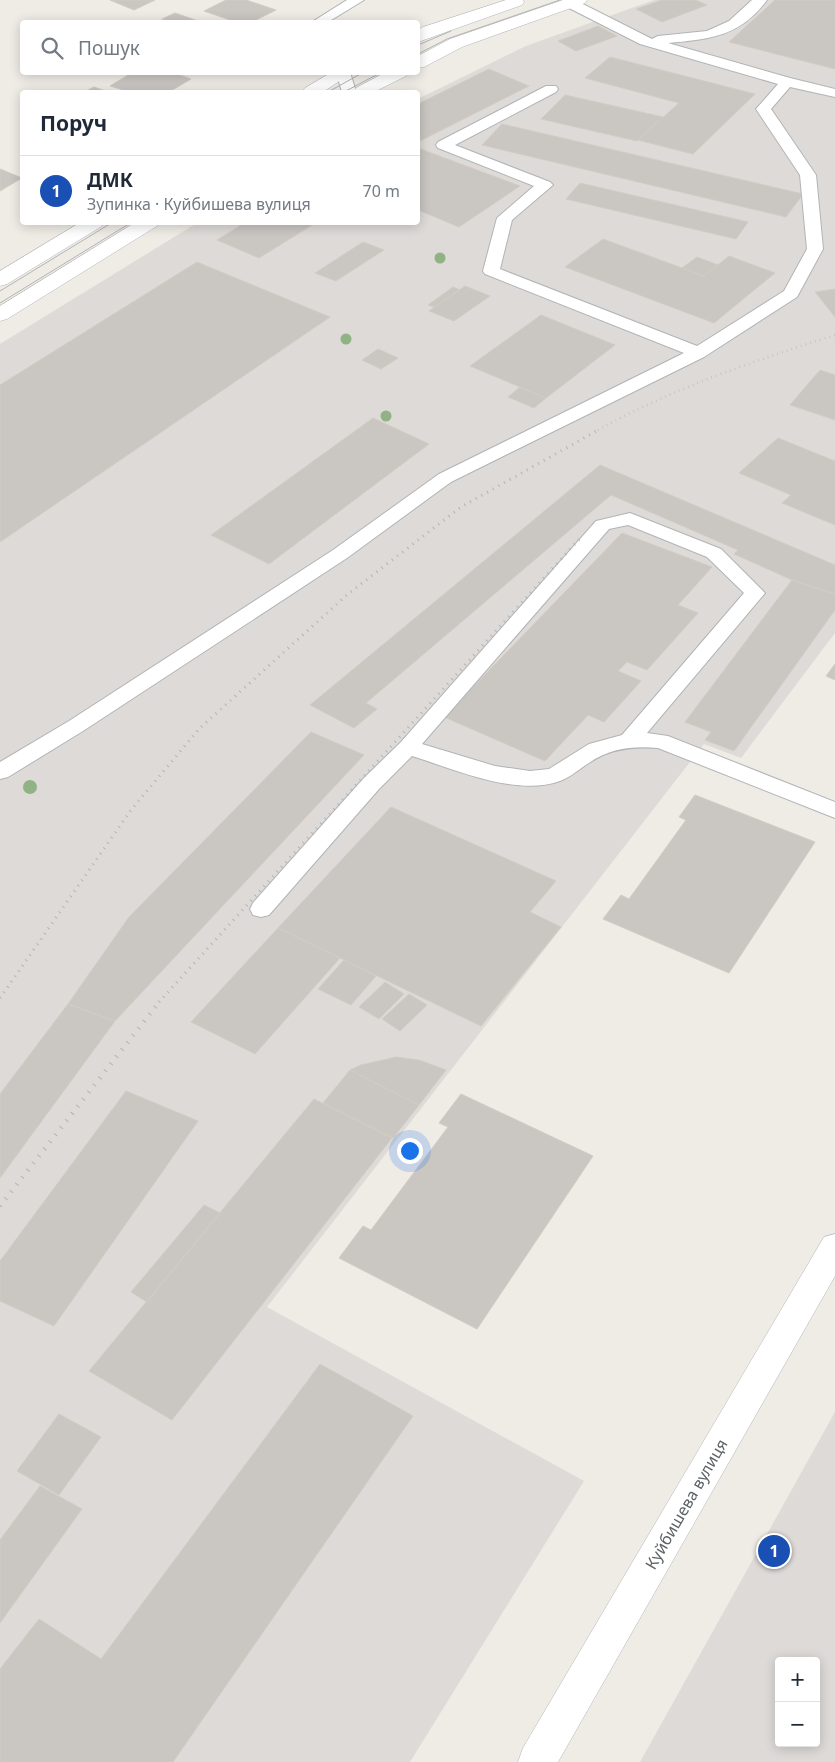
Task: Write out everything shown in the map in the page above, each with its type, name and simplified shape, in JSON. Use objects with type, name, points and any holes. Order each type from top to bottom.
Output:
[{"type":"street","points":[[420,36],[429,31],[522,0]]},
{"type":"street","points":[[420,62],[456,43],[575,1]]},
{"type":"street","points":[[314,90],[341,75]]},
{"type":"street","points":[[366,90],[394,75]]},
{"type":"street","points":[[0,280],[90,225]]},
{"type":"street","points":[[0,315],[145,225]]},
{"type":"street","name":"Куйбишева вулиця","points":[[537,1762],[835,1247]]},
{"type":"lane","points":[[323,20],[357,0]]},
{"type":"lane","points":[[645,42],[710,35],[734,24],[760,0]]},
{"type":"lane","points":[[575,1],[645,42],[787,82],[835,93]]},
{"type":"lane","points":[[345,75],[348,90]]},
{"type":"lane","points":[[0,772],[76,726],[340,554],[445,478],[698,353],[791,294],[815,249],[808,174],[763,109],[787,82]]},
{"type":"lane","points":[[551,89],[443,145],[545,185],[505,218],[491,271],[698,353]]},
{"type":"lane","points":[[261,909],[371,784],[408,747],[603,525],[630,519],[714,553],[755,593],[630,739]]},
{"type":"lane","points":[[408,747],[516,779],[546,778],[566,770],[588,754],[630,739],[661,741],[835,810]]},
{"type":"shaded area","points":[[654,0],[835,0],[835,633],[741,758],[704,744],[267,1307],[584,1481],[410,1762],[0,1762],[0,344],[194,225],[420,225],[420,98],[526,46]]},
{"type":"shaded area","points":[[835,1412],[835,1762],[640,1762]]},
{"type":"building","points":[[110,0],[155,0],[134,10]]},
{"type":"building","points":[[226,0],[246,0],[276,10],[256,20],[230,20],[204,11]]},
{"type":"building","points":[[662,0],[696,0],[707,5],[662,22],[636,9]]},
{"type":"building","points":[[775,0],[835,0],[835,69],[729,42]]},
{"type":"building","points":[[175,13],[195,20],[165,20],[162,19]]},
{"type":"building","points":[[598,26],[617,36],[576,51],[558,41]]},
{"type":"building","points":[[610,57],[755,94],[693,154],[638,140],[679,103],[585,78]]},
{"type":"building","points":[[489,69],[529,86],[420,141],[420,103]]},
{"type":"building","points":[[128,75],[180,75],[191,79],[172,90],[123,90],[110,86]]},
{"type":"building","points":[[94,87],[102,90],[88,90]]},
{"type":"building","points":[[565,95],[663,117],[637,141],[541,119]]},
{"type":"building","points":[[502,124],[803,194],[786,217],[482,145]]},
{"type":"building","points":[[420,149],[520,186],[459,227],[420,211]]},
{"type":"building","points":[[0,169],[20,177],[20,179],[0,191]]},
{"type":"building","points":[[580,183],[748,222],[736,239],[566,199]]},
{"type":"building","points":[[241,225],[312,225],[259,258],[217,240]]},
{"type":"building","points":[[603,239],[704,276],[729,256],[775,273],[714,323],[565,267]]},
{"type":"building","points":[[363,242],[384,250],[336,281],[315,273]]},
{"type":"building","points":[[697,257],[718,265],[704,276],[682,268]]},
{"type":"building","points":[[197,262],[330,317],[0,542],[0,385]]},
{"type":"building","points":[[465,286],[490,296],[454,321],[429,311]]},
{"type":"building","points":[[453,287],[460,290],[434,307],[428,305]]},
{"type":"building","points":[[835,289],[835,317],[815,292]]},
{"type":"building","points":[[541,315],[615,345],[546,398],[470,366]]},
{"type":"building","points":[[378,349],[398,358],[381,369],[362,360]]},
{"type":"building","points":[[820,370],[835,375],[835,420],[790,405]]},
{"type":"building","points":[[520,387],[546,398],[534,408],[508,397]]},
{"type":"building","points":[[373,418],[429,444],[269,564],[211,535]]},
{"type":"building","points":[[778,438],[835,461],[835,525],[782,503],[791,495],[739,473]]},
{"type":"building","points":[[600,465],[835,565],[835,594],[792,580],[734,554],[738,550],[611,495],[366,703],[377,709],[354,728],[310,705]]},
{"type":"building","points":[[622,533],[712,567],[678,605],[698,613],[647,670],[627,662],[618,671],[641,681],[604,722],[588,715],[545,761],[444,717]]},
{"type":"building","points":[[792,580],[835,594],[835,610],[734,751],[705,740],[711,732],[685,722]]},
{"type":"building","points":[[835,664],[835,680],[826,676]]},
{"type":"building","points":[[311,732],[364,755],[115,1021],[68,1004],[129,917]]},
{"type":"building","points":[[695,795],[815,842],[729,973],[603,919],[621,895],[629,899],[686,820],[679,817]]},
{"type":"building","points":[[391,807],[556,881],[530,912],[561,927],[481,1026],[278,928]]},
{"type":"building","points":[[278,928],[340,958],[255,1054],[191,1022]]},
{"type":"building","points":[[344,960],[376,976],[351,1005],[318,989]]},
{"type":"building","points":[[385,982],[404,994],[379,1019],[359,1007]]},
{"type":"building","points":[[409,994],[427,1005],[400,1031],[382,1019]]},
{"type":"building","points":[[68,1004],[115,1021],[0,1178],[0,1094]]},
{"type":"building","points":[[396,1057],[419,1060],[446,1070],[419,1105],[350,1070],[361,1065]]},
{"type":"building","points":[[350,1070],[419,1105],[393,1138],[323,1103]]},
{"type":"building","points":[[126,1091],[198,1121],[54,1326],[0,1301],[0,1261]]},
{"type":"building","points":[[461,1094],[593,1156],[477,1329],[339,1258],[363,1226],[371,1230],[448,1127],[439,1123]]},
{"type":"building","points":[[314,1099],[392,1138],[172,1420],[89,1371]]},
{"type":"building","points":[[204,1205],[220,1213],[147,1302],[131,1292]]},
{"type":"building","points":[[320,1364],[413,1416],[173,1762],[0,1762],[0,1669],[39,1619],[101,1659]]},
{"type":"building","points":[[59,1414],[101,1437],[59,1495],[17,1471]]},
{"type":"building","points":[[40,1486],[82,1509],[0,1623],[0,1540]]},
{"type":"tram line","points":[[420,53],[447,39],[560,0]]},
{"type":"tram line","points":[[420,44],[451,31]]},
{"type":"tram line","points":[[332,90],[359,75]]},
{"type":"tram line","points":[[348,90],[376,75]]},
{"type":"tram line","points":[[0,291],[108,225]]},
{"type":"tram line","points":[[0,303],[127,225]]},
{"type":"railway","points":[[598,430],[655,401],[714,376],[835,335]]},
{"type":"railway","points":[[0,998],[131,810],[199,729],[348,594],[461,507],[600,429]]},
{"type":"railway","points":[[159,1002],[582,536]]},
{"type":"railway","points":[[0,1206],[160,1001]]},
{"type":"place","name":"ДМК","points":[[774,1551]]}]
